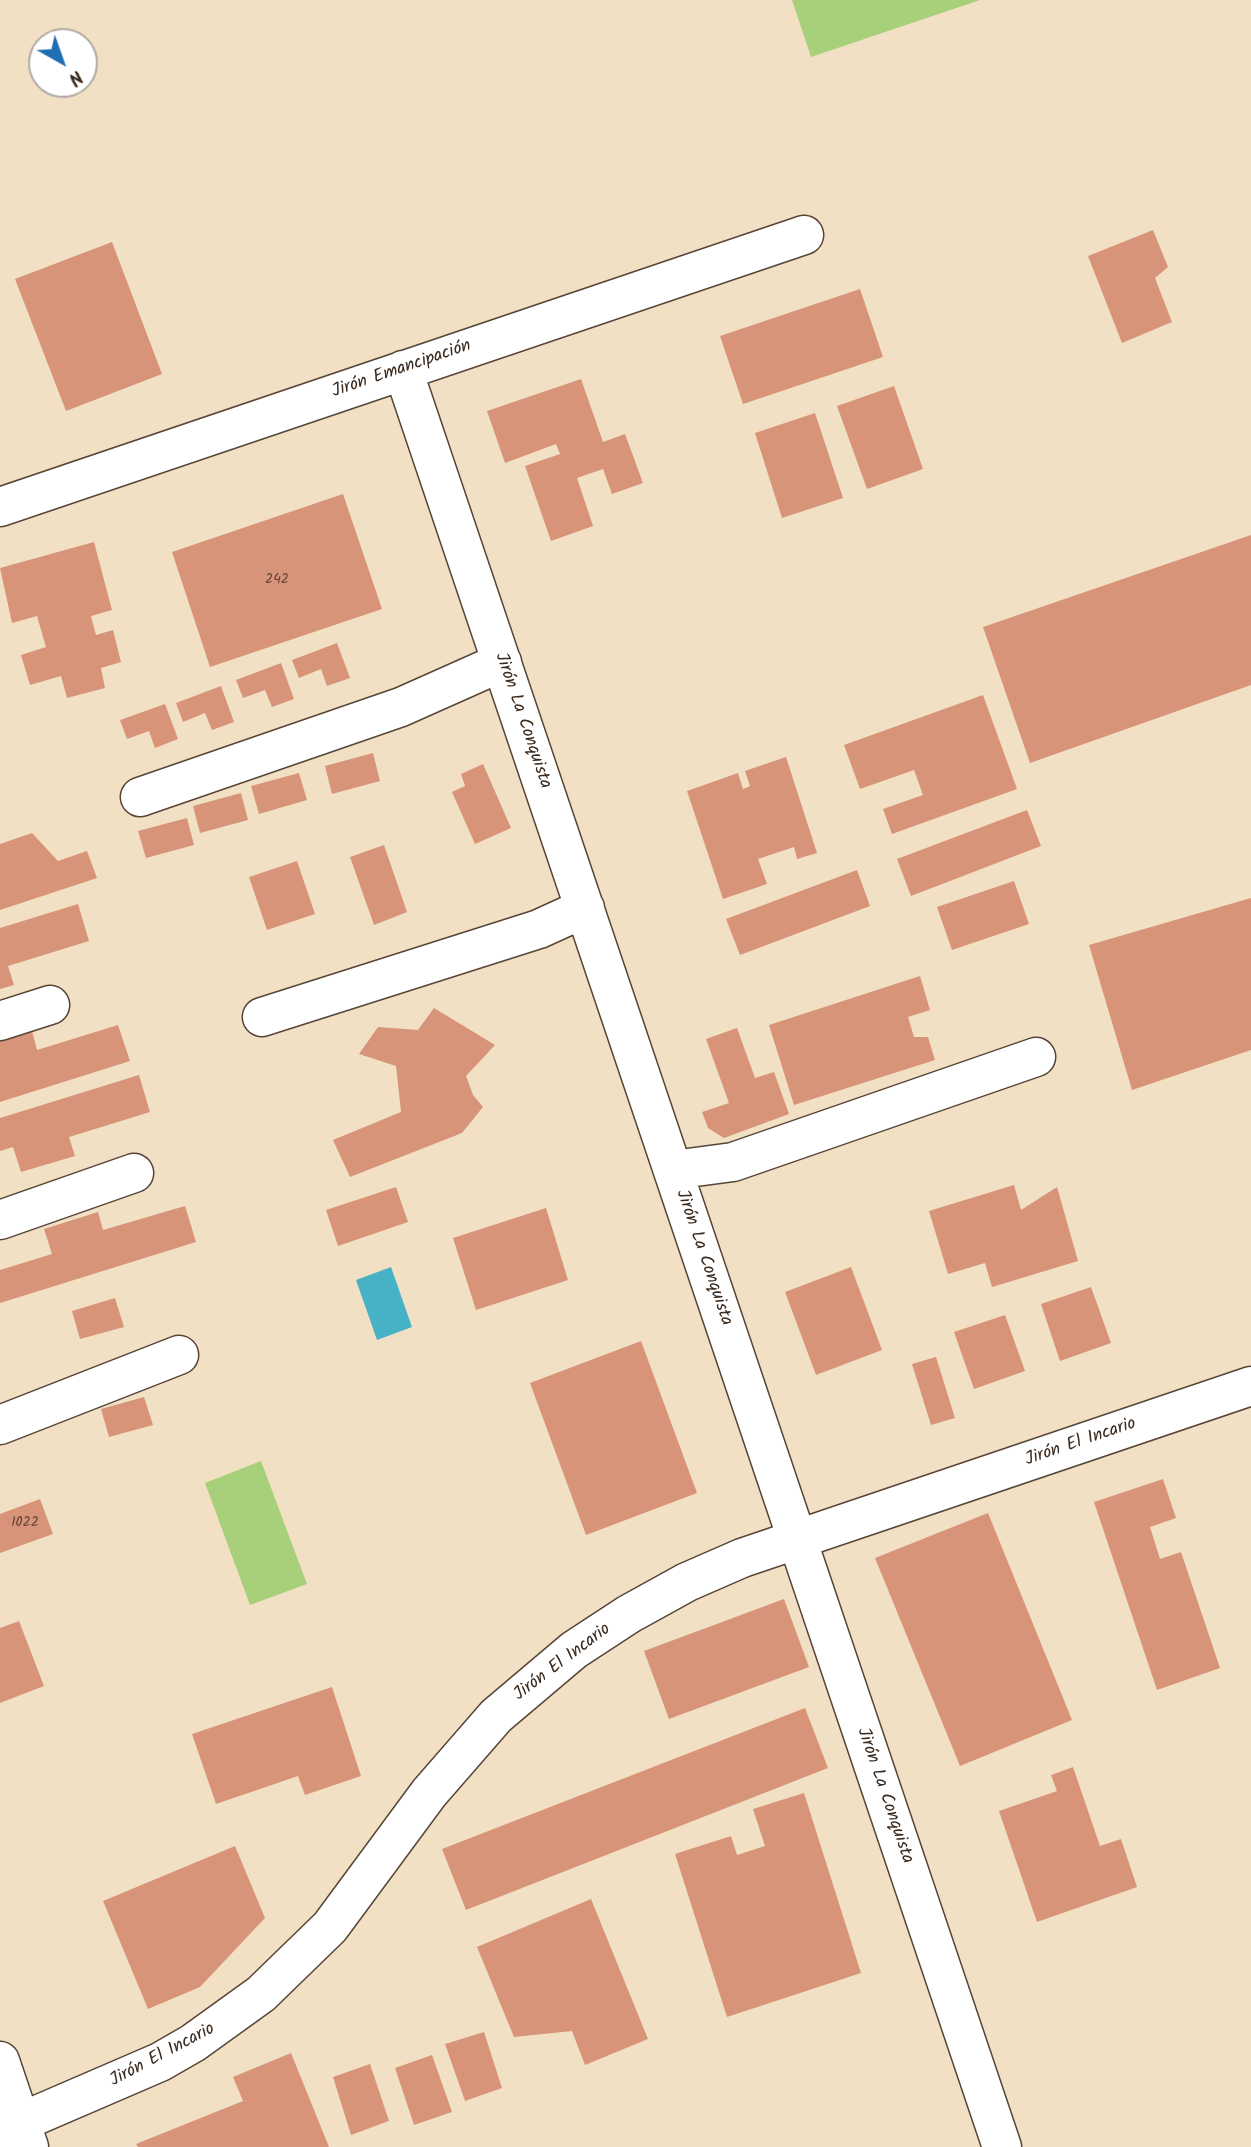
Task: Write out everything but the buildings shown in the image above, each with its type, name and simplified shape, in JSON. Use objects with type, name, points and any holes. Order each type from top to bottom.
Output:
[{"type":"street","name":"Jirón Emancipación","points":[[0,507],[804,235]]},
{"type":"street","name":"Jirón La Conquista","points":[[403,370],[1002,2147]]},
{"type":"street","points":[[141,797],[401,708],[502,663]]},
{"type":"street","points":[[262,1017],[539,929],[585,908]]},
{"type":"street","points":[[0,1021],[50,1005]]},
{"type":"street","points":[[673,1170],[733,1162],[1036,1057]]},
{"type":"street","points":[[0,1220],[134,1173]]},
{"type":"street","points":[[0,1425],[179,1355]]},
{"type":"street","name":"Jirón El Incario","points":[[17,2134],[160,2062],[193,2043],[261,1994],[330,1927],[461,1754],[533,1682],[574,1650],[687,1582],[798,1538],[1251,1386]]},
{"type":"street","points":[[0,2062],[17,2134]]},
{"type":"green space","points":[[792,0],[980,0],[811,57]]},
{"type":"green space","points":[[261,1461],[307,1584],[250,1605],[205,1483]]},
{"type":"water","points":[[391,1267],[412,1327],[377,1340],[356,1280]]}]
